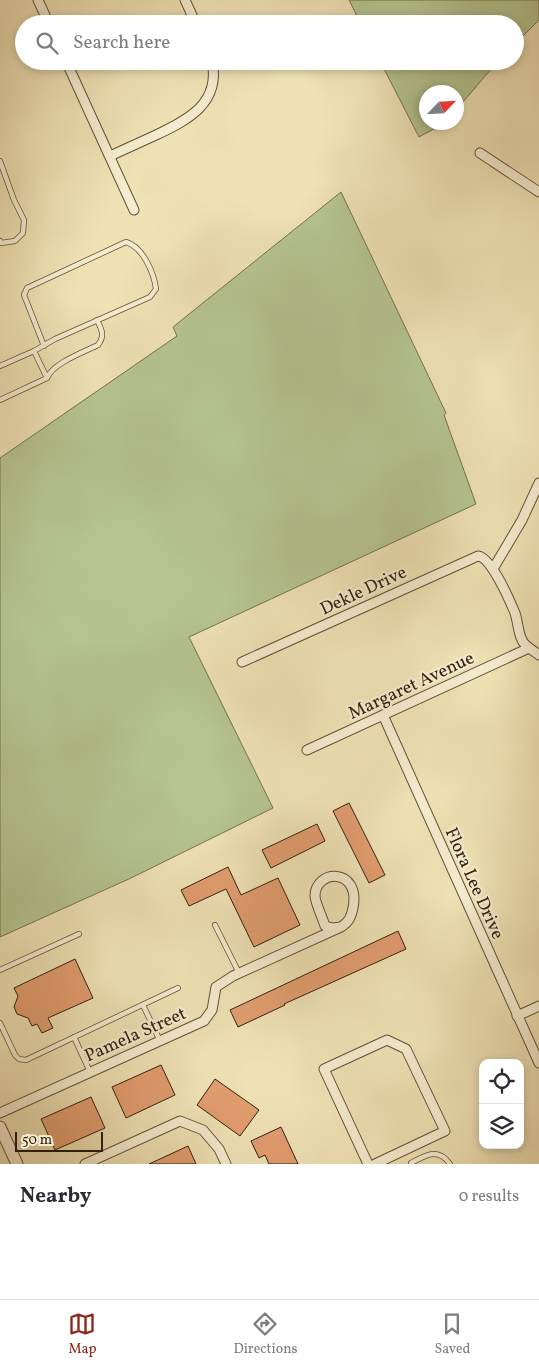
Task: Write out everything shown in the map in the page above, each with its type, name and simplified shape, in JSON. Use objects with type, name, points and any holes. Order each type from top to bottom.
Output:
[{"type":"street","points":[[38,0],[45,15]]},
{"type":"street","points":[[185,0],[192,15]]},
{"type":"street","points":[[70,70],[134,210]]},
{"type":"street","points":[[110,156],[182,123],[193,115],[204,104],[210,94],[214,70]]},
{"type":"street","points":[[480,153],[539,192]]},
{"type":"street","points":[[539,483],[522,520],[493,569],[516,615],[521,638],[529,648],[539,655]]},
{"type":"street","name":"Dekle Drive","points":[[242,662],[469,559],[482,556],[493,569]]},
{"type":"street","name":"Margaret Avenue","points":[[307,750],[529,648]]},
{"type":"street","name":"Flora Lee Drive","points":[[383,715],[539,1063]]},
{"type":"street","points":[[328,877],[344,878],[354,890],[355,898],[352,916],[341,927],[332,928],[325,926],[316,903],[317,888],[328,877]]},
{"type":"street","name":"Pamela Street","points":[[0,1113],[204,1021],[212,1010],[216,987],[239,973],[341,927]]},
{"type":"street","points":[[517,1016],[539,1006]]},
{"type":"street","points":[[368,1164],[324,1069],[387,1040],[406,1050],[445,1132],[375,1164]]},
{"type":"street","points":[[85,1164],[180,1121],[204,1130],[219,1149],[226,1164]]},
{"type":"street","points":[[0,1127],[17,1164]]},
{"type":"lane","points":[[0,161],[14,200],[24,220],[23,233],[15,241],[1,243],[0,241]]},
{"type":"lane","points":[[0,366],[34,351],[150,296],[156,289],[155,281],[140,251],[133,244],[126,242],[26,288],[24,296],[44,346]]},
{"type":"lane","points":[[0,400],[47,378],[49,372],[60,365],[98,346],[102,340],[103,332],[97,320]]},
{"type":"lane","points":[[34,351],[47,378]]},
{"type":"lane","points":[[215,925],[239,973]]},
{"type":"lane","points":[[0,970],[79,934]]},
{"type":"lane","points":[[0,1023],[15,1055],[19,1059],[26,1060],[178,988]]},
{"type":"lane","points":[[143,1005],[160,1041]]},
{"type":"lane","points":[[74,1038],[90,1072]]},
{"type":"lane","points":[[411,1164],[425,1156],[436,1154],[445,1158],[450,1164]]},
{"type":"green space","points":[[349,0],[539,0],[539,20],[524,35],[524,15],[356,15]]},
{"type":"green space","points":[[385,70],[490,70],[464,101],[464,85],[419,85],[419,130],[432,130],[419,137]]},
{"type":"green space","points":[[341,192],[446,413],[444,415],[476,504],[189,637],[273,808],[131,878],[0,937],[0,458],[177,336],[173,327]]},
{"type":"building","points":[[349,803],[385,875],[369,883],[333,811]]},
{"type":"building","points":[[317,824],[325,841],[271,868],[262,850]]},
{"type":"building","points":[[228,867],[241,895],[278,878],[300,925],[254,947],[226,889],[189,906],[181,890]]},
{"type":"building","points":[[398,931],[406,949],[238,1027],[230,1010]]},
{"type":"building","points":[[75,959],[93,998],[48,1018],[53,1028],[42,1033],[37,1024],[32,1026],[28,1018],[17,1014],[14,1007],[18,996],[14,988]]},
{"type":"building","points":[[161,1065],[175,1095],[126,1118],[112,1087]]},
{"type":"building","points":[[215,1079],[259,1110],[240,1136],[197,1105]]},
{"type":"building","points":[[91,1097],[105,1128],[55,1150],[41,1119]]},
{"type":"building","points":[[281,1127],[298,1164],[269,1164],[265,1155],[259,1158],[251,1141]]},
{"type":"building","points":[[188,1146],[196,1164],[149,1164]]}]
